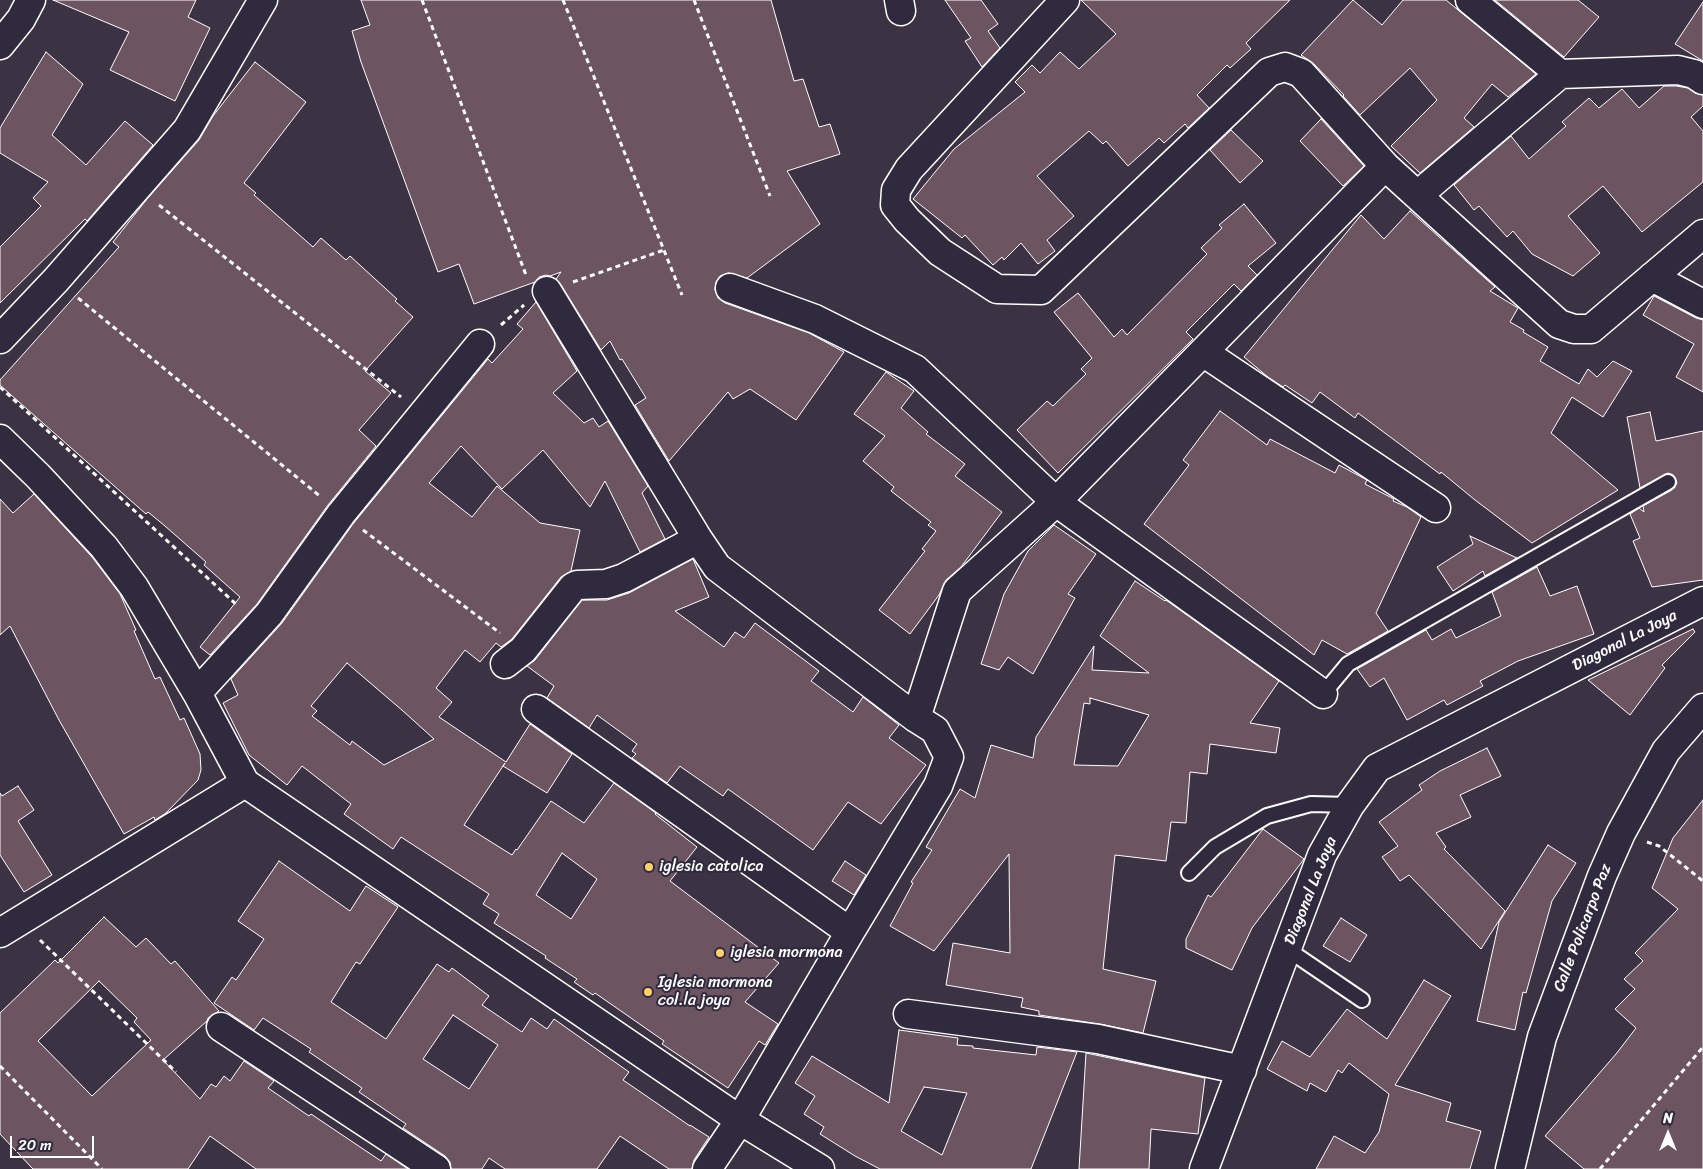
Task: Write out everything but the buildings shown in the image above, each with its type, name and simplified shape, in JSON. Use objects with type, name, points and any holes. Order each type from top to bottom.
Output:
[{"type":"street","points":[[0,45],[21,19],[31,0]]},
{"type":"street","points":[[0,339],[56,280],[187,130],[263,0]]},
{"type":"street","points":[[1065,0],[909,169],[896,190],[895,205],[907,220],[940,252],[997,289],[1041,290],[1269,72],[1285,67],[1301,73],[1386,166],[1559,324],[1574,329],[1591,328],[1703,234]]},
{"type":"street","points":[[1470,0],[1560,74]]},
{"type":"street","points":[[1418,195],[1560,74],[1678,70],[1694,74],[1703,80]]},
{"type":"street","points":[[916,718],[958,591],[1056,502],[1386,166]]},
{"type":"street","points":[[1652,277],[1703,304]]},
{"type":"street","points":[[537,285],[717,567],[916,718],[935,730],[949,757],[938,786],[740,1120],[707,1169]]},
{"type":"street","points":[[730,288],[815,319],[915,369],[1056,502],[1323,694]]},
{"type":"street","points":[[197,693],[269,614],[341,514],[480,344]]},
{"type":"street","points":[[1203,352],[1436,508]]},
{"type":"street","points":[[0,439],[38,476],[104,547],[134,587],[197,693],[244,783],[740,1120],[820,1169]]},
{"type":"street","points":[[514,657],[573,587],[577,585],[606,584],[624,578],[698,539]]},
{"type":"street","name":"Diagonal La Joya","points":[[1204,1169],[1322,855],[1350,805],[1377,768],[1703,601]]},
{"type":"street","name":"Calle Policarpo Paz","points":[[1510,1169],[1542,1038],[1602,876],[1621,833],[1666,751],[1703,708]]},
{"type":"street","points":[[536,709],[850,932]]},
{"type":"street","points":[[10,927],[244,783]]},
{"type":"street","points":[[908,1014],[1098,1039],[1242,1070]]},
{"type":"street","points":[[221,1027],[436,1169]]},
{"type":"lane","points":[[1323,694],[1348,664],[1668,482]]},
{"type":"lane","points":[[1189,873],[1215,847],[1267,816],[1311,804],[1350,805]]},
{"type":"lane","points":[[1287,949],[1362,1000]]},
{"type":"path","points":[[422,0],[537,285]]},
{"type":"path","points":[[563,0],[682,295]]},
{"type":"path","points":[[694,0],[770,196]]},
{"type":"path","points":[[137,188],[422,414]]},
{"type":"path","points":[[56,280],[514,657]]},
{"type":"path","points":[[0,387],[259,625]]},
{"type":"path","points":[[1621,833],[1659,846],[1703,881]]},
{"type":"path","points":[[10,927],[176,1072]]},
{"type":"path","points":[[1600,1169],[1703,1047]]},
{"type":"path","points":[[0,1066],[102,1169]]},
{"type":"place","name":"iglesia catolica","points":[[649,867]]},
{"type":"place","name":"iglesia mormona","points":[[720,953]]},
{"type":"place","name":"Iglesia mormona col.la joya","points":[[648,992]]}]
